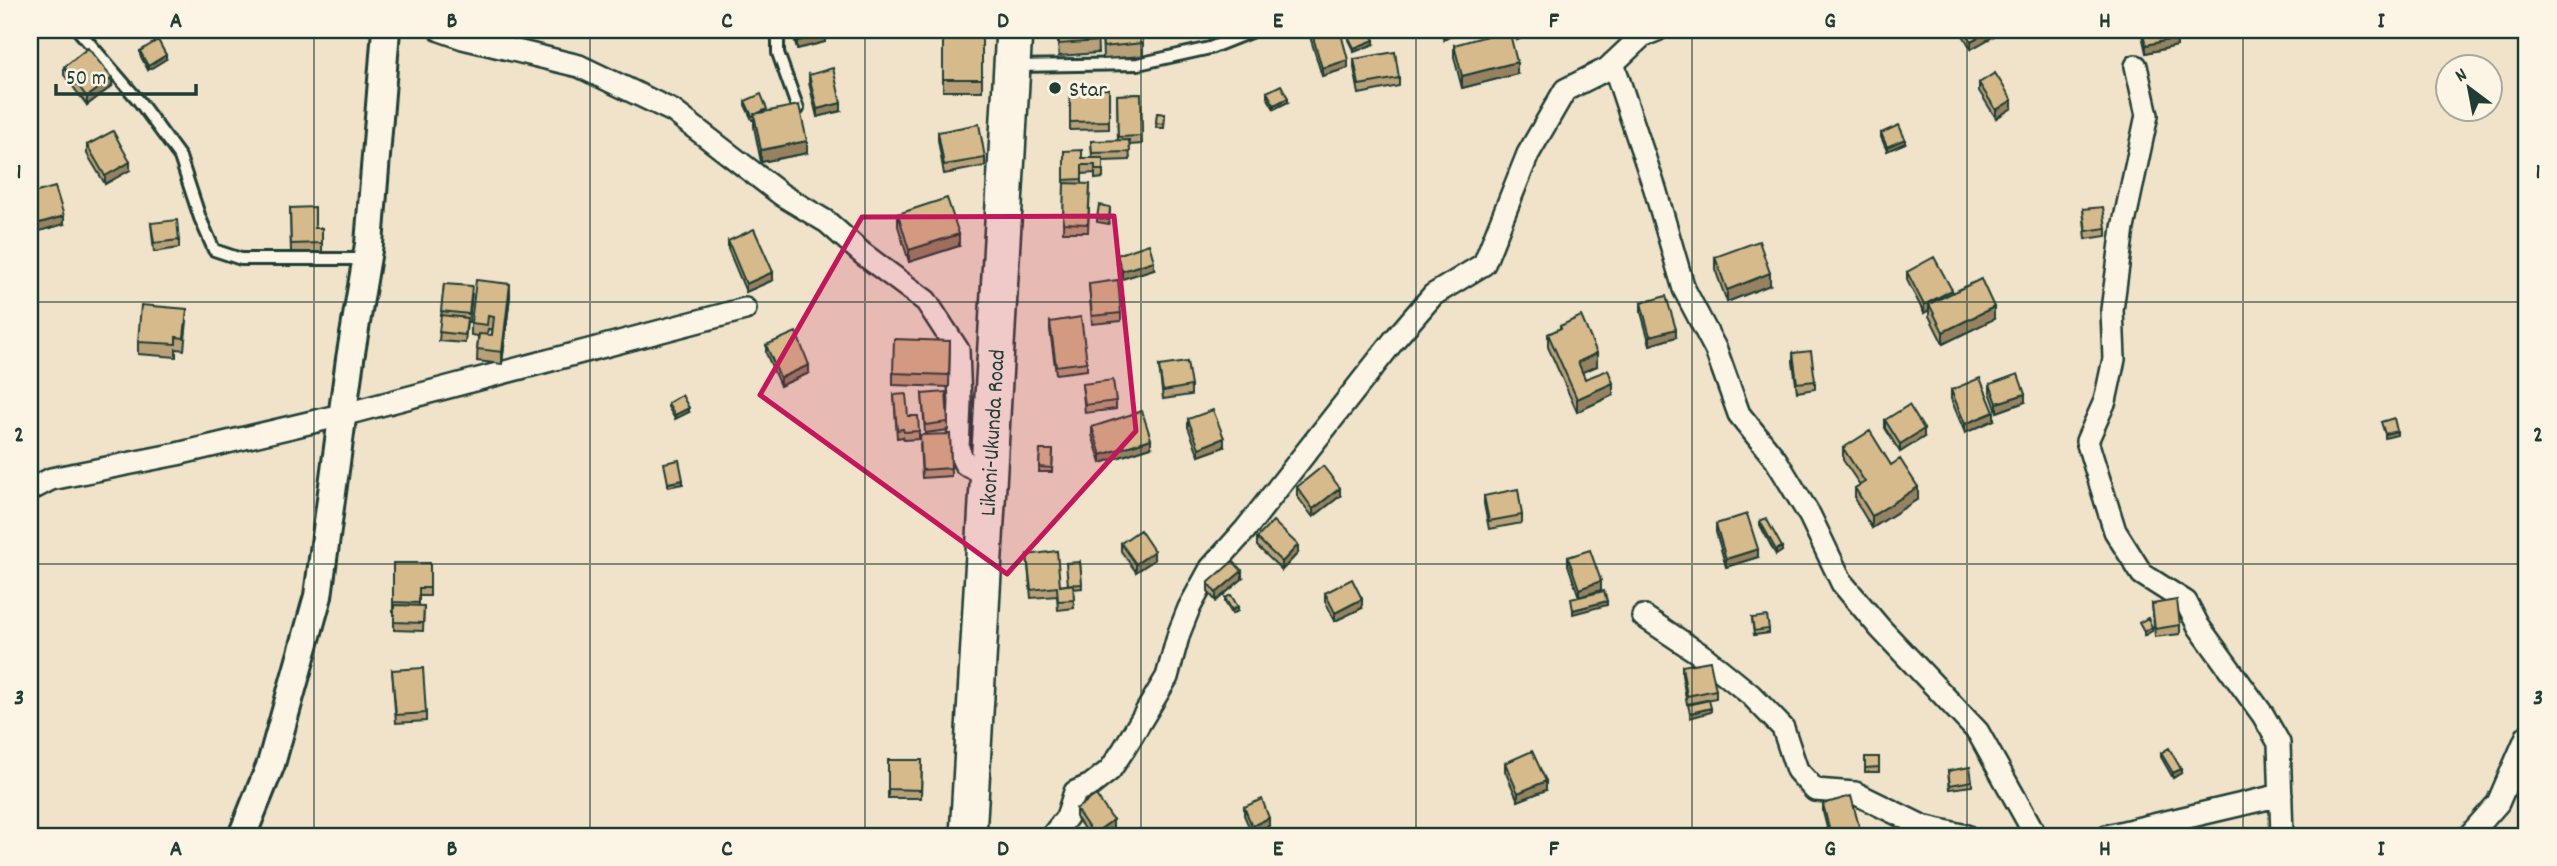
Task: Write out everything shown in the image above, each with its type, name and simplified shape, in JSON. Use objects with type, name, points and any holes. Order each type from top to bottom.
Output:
[{"type":"highway","name":"Likoni-Ukunda Road","points":[[968,836],[1014,30]]},
{"type":"street","points":[[242,836],[271,764],[318,596],[342,415],[367,259],[386,30]]},
{"type":"street","points":[[440,30],[579,66],[673,111],[782,195],[827,222],[863,254],[926,301],[958,350],[958,449],[965,464],[988,475]]},
{"type":"street","points":[[1052,836],[1067,817],[1075,792],[1091,785],[1110,770],[1167,677],[1189,608],[1211,568],[1245,530],[1395,339],[1433,295],[1484,264],[1528,153],[1565,90],[1607,69],[1642,36],[1657,30]]},
{"type":"street","points":[[1613,63],[1684,289],[1716,350],[1739,414],[1776,460],[1810,516],[1842,583],[1880,628],[1978,732],[2036,836]]},
{"type":"street","points":[[2136,66],[2147,115],[2123,228],[2112,310],[2114,359],[2105,401],[2087,440],[2115,531],[2142,574],[2186,602],[2199,627],[2263,715],[2279,743],[2282,836]]},
{"type":"street","points":[[30,490],[51,479],[177,454],[342,415],[745,309]]},
{"type":"street","points":[[1643,616],[1703,656],[1751,695],[1783,728],[1797,770],[1815,790],[1855,793],[1922,825],[1966,836]]},
{"type":"street","points":[[2469,836],[2497,803],[2527,736]]},
{"type":"street","points":[[2107,836],[2281,795]]},
{"type":"lane","points":[[78,30],[139,101],[180,157],[200,218],[214,250],[241,259],[367,259]]},
{"type":"lane","points":[[778,30],[778,53],[798,109]]},
{"type":"lane","points":[[1013,66],[1138,64],[1210,48],[1255,30]]},
{"type":"highlighted area","points":[[1114,216],[1136,431],[1007,574],[760,395],[862,217]]},
{"type":"building","points":[[794,30],[824,30],[825,34],[797,41]]},
{"type":"building","points":[[1058,30],[1097,30],[1098,41],[1059,44]]},
{"type":"building","points":[[1102,30],[1142,30],[1143,43],[1103,47]]},
{"type":"building","points":[[1311,30],[1340,30],[1348,60],[1322,68]]},
{"type":"building","points":[[1369,30],[1374,40],[1354,48],[1348,36]]},
{"type":"building","points":[[1509,30],[1517,62],[1462,76],[1454,45]]},
{"type":"building","points":[[1965,30],[1991,30],[1971,41]]},
{"type":"building","points":[[2142,30],[2175,30],[2177,38],[2146,45]]},
{"type":"building","points":[[943,36],[982,36],[982,79],[943,79]]},
{"type":"building","points":[[158,40],[166,55],[148,66],[140,51]]},
{"type":"building","points":[[88,48],[112,78],[87,97],[64,67]]},
{"type":"building","points":[[1395,52],[1399,78],[1359,85],[1354,59]]},
{"type":"building","points":[[833,68],[841,103],[817,109],[809,75]]},
{"type":"building","points":[[1995,73],[2012,100],[1996,110],[1979,83]]},
{"type":"building","points":[[1281,85],[1288,98],[1274,105],[1267,92]]},
{"type":"building","points":[[1109,89],[1109,121],[1070,122],[1070,90]]},
{"type":"building","points":[[761,94],[767,109],[752,116],[745,101]]},
{"type":"building","points":[[1141,94],[1142,136],[1118,137],[1117,95]]},
{"type":"building","points":[[799,105],[807,141],[761,150],[754,114]]},
{"type":"building","points":[[1157,113],[1165,114],[1164,124],[1156,123]]},
{"type":"building","points":[[979,124],[985,158],[944,165],[938,132]]},
{"type":"building","points":[[1899,125],[1905,139],[1887,147],[1881,133]]},
{"type":"building","points":[[113,131],[130,162],[105,176],[87,145]]},
{"type":"building","points":[[1129,140],[1130,152],[1092,153],[1091,141]]},
{"type":"building","points":[[1082,150],[1082,158],[1103,158],[1103,170],[1095,170],[1095,165],[1082,165],[1082,179],[1064,180],[1064,151]]},
{"type":"building","points":[[1064,183],[1090,184],[1088,224],[1063,223]]},
{"type":"building","points":[[55,187],[64,216],[36,224],[30,194]]},
{"type":"building","points":[[947,198],[959,234],[909,250],[898,214]]},
{"type":"building","points":[[1099,205],[1110,207],[1109,220],[1097,218]]},
{"type":"building","points":[[315,207],[315,228],[322,228],[322,243],[291,244],[290,208]]},
{"type":"building","points":[[2103,207],[2106,228],[2086,231],[2083,209]]},
{"type":"building","points":[[177,220],[179,240],[154,243],[151,223]]},
{"type":"building","points":[[754,229],[773,272],[746,284],[728,241]]},
{"type":"building","points":[[1759,241],[1770,273],[1727,290],[1715,257]]},
{"type":"building","points":[[1149,244],[1154,261],[1122,271],[1117,255]]},
{"type":"building","points":[[1934,257],[1952,290],[1924,305],[1907,272]]},
{"type":"building","points":[[1981,279],[1994,307],[1943,332],[1929,304]]},
{"type":"building","points":[[476,280],[510,284],[502,352],[477,349],[479,334],[492,335],[494,317],[488,316],[487,325],[471,323]]},
{"type":"building","points":[[1118,280],[1121,313],[1092,316],[1089,284]]},
{"type":"building","points":[[444,284],[472,286],[469,314],[441,311]]},
{"type":"building","points":[[1666,296],[1676,329],[1650,336],[1641,303]]},
{"type":"building","points":[[141,305],[187,309],[184,338],[176,337],[176,344],[138,342]]},
{"type":"building","points":[[441,315],[467,318],[465,335],[439,332]]},
{"type":"building","points":[[1581,316],[1597,353],[1578,362],[1585,379],[1608,370],[1613,383],[1577,399],[1548,334]]},
{"type":"building","points":[[1081,317],[1087,362],[1056,366],[1050,322]]},
{"type":"building","points":[[796,332],[809,365],[780,378],[766,345]]},
{"type":"building","points":[[894,339],[950,341],[949,375],[893,373]]},
{"type":"building","points":[[1811,351],[1815,381],[1797,383],[1793,353]]},
{"type":"building","points":[[1187,362],[1191,386],[1163,391],[1159,366]]},
{"type":"building","points":[[2018,374],[2025,394],[1997,403],[1990,384]]},
{"type":"building","points":[[1980,378],[1994,412],[1965,424],[1951,390]]},
{"type":"building","points":[[1113,380],[1116,401],[1085,405],[1082,384]]},
{"type":"building","points":[[946,392],[948,422],[925,425],[922,394]]},
{"type":"building","points":[[906,394],[908,416],[918,416],[919,431],[897,430],[894,395]]},
{"type":"building","points":[[682,395],[689,408],[675,415],[668,403]]},
{"type":"building","points":[[1909,405],[1924,429],[1900,444],[1885,420]]},
{"type":"building","points":[[1213,410],[1224,438],[1199,448],[1188,419]]},
{"type":"building","points":[[1142,411],[1151,439],[1101,455],[1092,427]]},
{"type":"building","points":[[2394,418],[2397,431],[2385,434],[2381,422]]},
{"type":"building","points":[[1870,431],[1891,465],[1900,459],[1918,487],[1872,516],[1855,488],[1865,482],[1843,448]]},
{"type":"building","points":[[950,434],[951,468],[922,470],[920,435]]},
{"type":"building","points":[[1040,450],[1053,450],[1052,468],[1039,467]]},
{"type":"building","points":[[679,460],[683,480],[668,483],[664,463]]},
{"type":"building","points":[[1323,466],[1340,488],[1313,509],[1297,487]]},
{"type":"building","points":[[1518,489],[1522,515],[1489,521],[1484,496]]},
{"type":"building","points":[[1747,514],[1758,549],[1726,559],[1716,524]]},
{"type":"building","points":[[1766,518],[1782,547],[1776,550],[1760,521]]},
{"type":"building","points":[[1273,521],[1298,545],[1282,562],[1257,538]]},
{"type":"building","points":[[1140,530],[1154,551],[1136,564],[1121,543]]},
{"type":"building","points":[[1590,550],[1601,581],[1579,589],[1568,557]]},
{"type":"building","points":[[1057,551],[1060,586],[1073,584],[1074,600],[1058,601],[1057,587],[1031,590],[1027,555]]},
{"type":"building","points":[[1233,561],[1242,571],[1216,593],[1208,583]]},
{"type":"building","points":[[1080,562],[1082,584],[1068,585],[1066,563]]},
{"type":"building","points":[[393,563],[430,563],[430,588],[419,588],[419,603],[393,602]]},
{"type":"building","points":[[1352,579],[1362,599],[1335,613],[1325,593]]},
{"type":"building","points":[[1604,591],[1607,601],[1573,610],[1571,599]]},
{"type":"building","points":[[1231,595],[1238,607],[1232,610],[1225,598]]},
{"type":"building","points":[[2177,600],[2180,625],[2155,629],[2152,604]]},
{"type":"building","points":[[394,605],[424,606],[423,623],[394,622]]},
{"type":"building","points":[[1767,616],[1769,629],[1754,631],[1752,618]]},
{"type":"building","points":[[2148,618],[2152,627],[2144,632],[2139,623]]},
{"type":"building","points":[[1710,661],[1716,690],[1687,696],[1682,666]]},
{"type":"building","points":[[423,668],[426,713],[396,715],[392,670]]},
{"type":"building","points":[[1709,700],[1711,708],[1690,713],[1688,705]]},
{"type":"building","points":[[2169,748],[2181,769],[2173,773],[2161,753]]},
{"type":"building","points":[[1532,751],[1546,781],[1518,793],[1505,763]]},
{"type":"building","points":[[1865,757],[1879,757],[1879,767],[1865,768]]},
{"type":"building","points":[[888,760],[922,760],[921,790],[888,789]]},
{"type":"building","points":[[1970,767],[1972,781],[1950,785],[1948,771]]},
{"type":"building","points":[[1096,795],[1113,820],[1093,834],[1076,809]]},
{"type":"building","points":[[1851,796],[1861,834],[1831,836],[1823,804]]},
{"type":"building","points":[[1262,799],[1269,818],[1252,826],[1244,807]]},
{"type":"building","points":[[2147,831],[2148,836],[2133,836],[2133,835]]},
{"type":"place","name":"Star","points":[[1055,88]]}]
